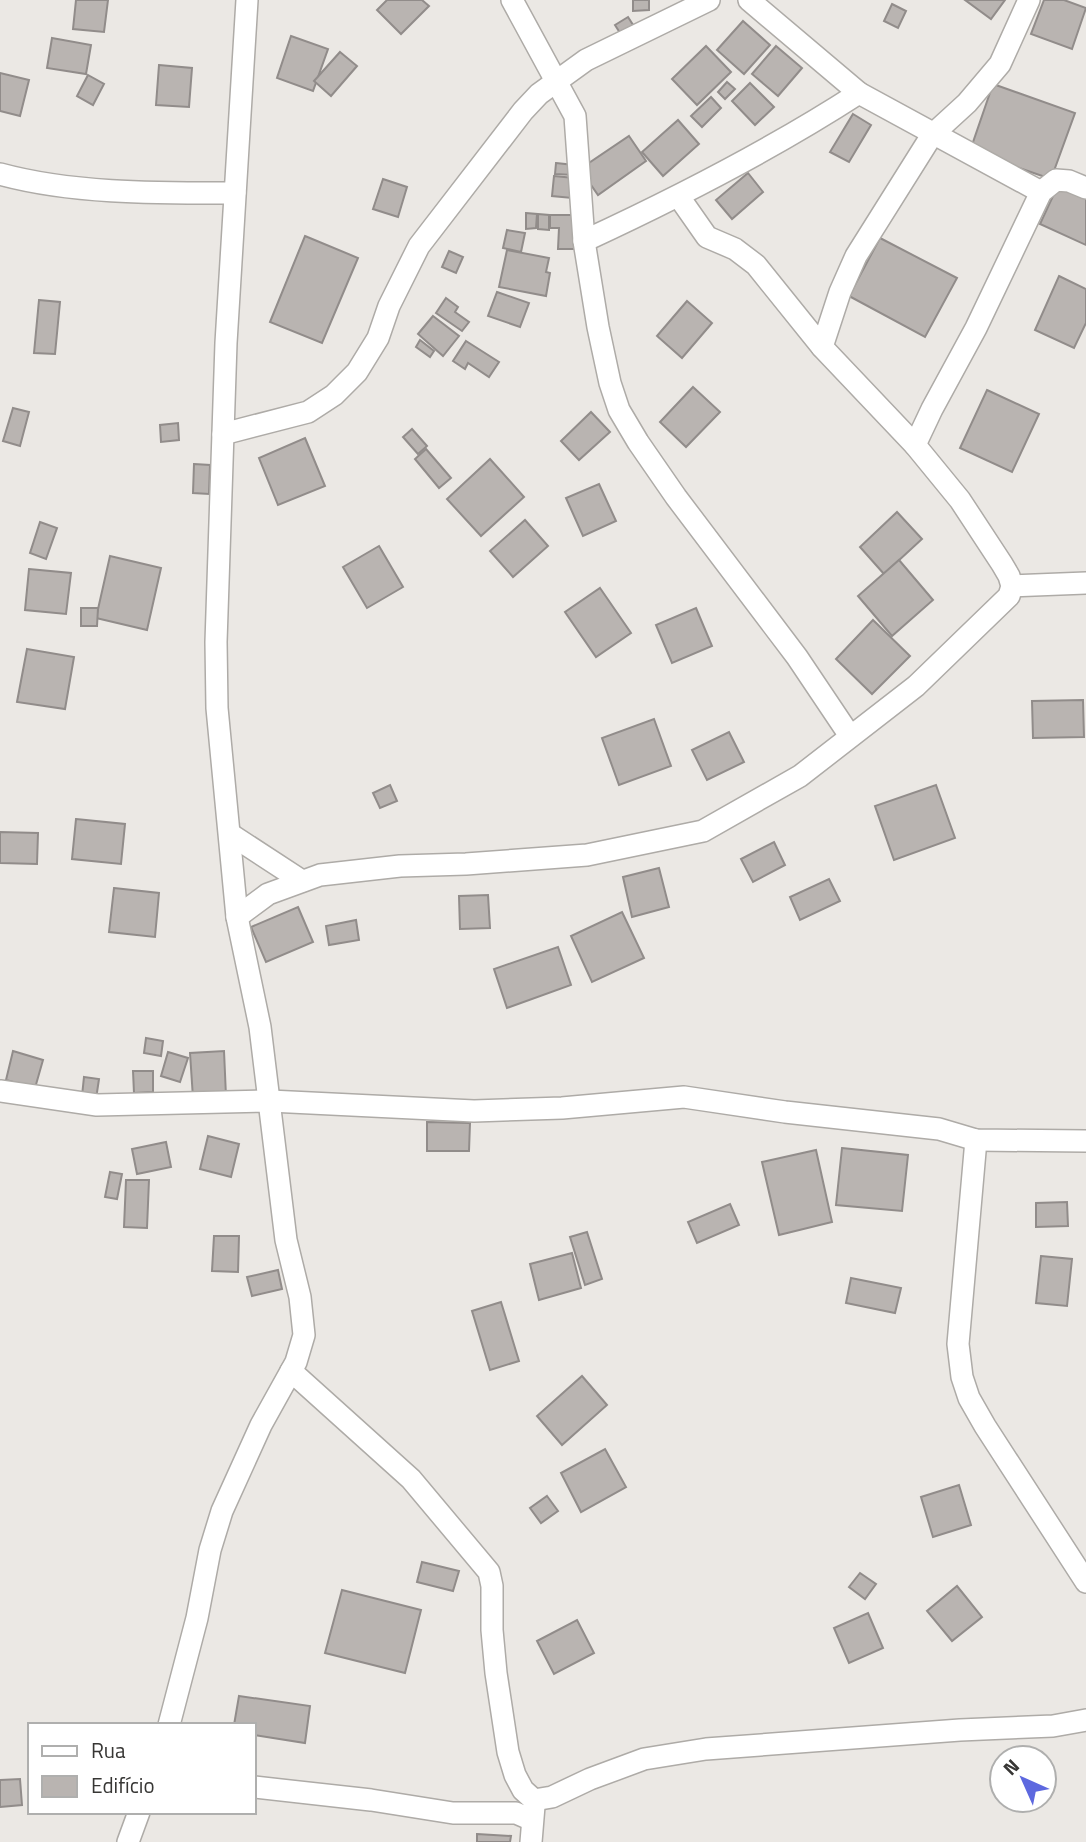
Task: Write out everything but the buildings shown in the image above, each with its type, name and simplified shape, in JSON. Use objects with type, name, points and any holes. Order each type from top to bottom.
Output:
[{"type":"street","points":[[170,1723],[197,1618],[210,1550],[222,1511],[261,1425],[291,1371],[304,1335],[300,1297],[286,1240],[260,1027],[237,917],[218,708],[216,642],[223,433],[247,0]]},
{"type":"street","points":[[512,0],[575,116],[584,241],[598,327],[610,383],[619,410],[676,497],[797,657],[850,736]]},
{"type":"street","points":[[223,433],[309,412],[334,395],[357,372],[378,338],[389,306],[419,246],[523,111],[556,81],[586,60],[709,0]]},
{"type":"street","points":[[749,0],[859,93],[1041,192]]},
{"type":"street","points":[[822,347],[840,292],[856,256],[932,135],[967,103],[1000,64],[1029,0]]},
{"type":"street","points":[[584,241],[679,197],[785,140],[859,93]]},
{"type":"street","points":[[0,173],[86,188],[165,193],[235,193]]},
{"type":"street","points":[[915,445],[976,328],[1041,192],[1056,180],[1069,181],[1086,188]]},
{"type":"street","points":[[237,917],[268,894],[320,876],[400,866],[587,855],[687,836],[720,823],[800,776],[916,686],[1009,596],[1012,586],[1009,576],[961,500],[915,445],[822,347],[756,265],[735,249],[707,237],[679,197]]},
{"type":"street","points":[[1012,586],[1086,583]]},
{"type":"street","points":[[230,834],[302,881]]},
{"type":"street","points":[[0,1091],[97,1105],[270,1101],[474,1111],[562,1108],[684,1097],[760,1109],[939,1129],[976,1140],[1086,1141]]},
{"type":"street","points":[[976,1140],[958,1343],[962,1377],[969,1398],[985,1426],[1086,1582]]},
{"type":"street","points":[[291,1371],[411,1479],[489,1573],[492,1586],[494,1651],[508,1752],[515,1775],[533,1810],[531,1842]]},
{"type":"street","points":[[256,1787],[372,1800],[453,1813],[516,1813],[533,1810],[552,1797],[590,1779],[644,1759],[706,1749],[960,1730],[1053,1726],[1086,1720]]},
{"type":"street","points":[[128,1842],[138,1814]]}]
